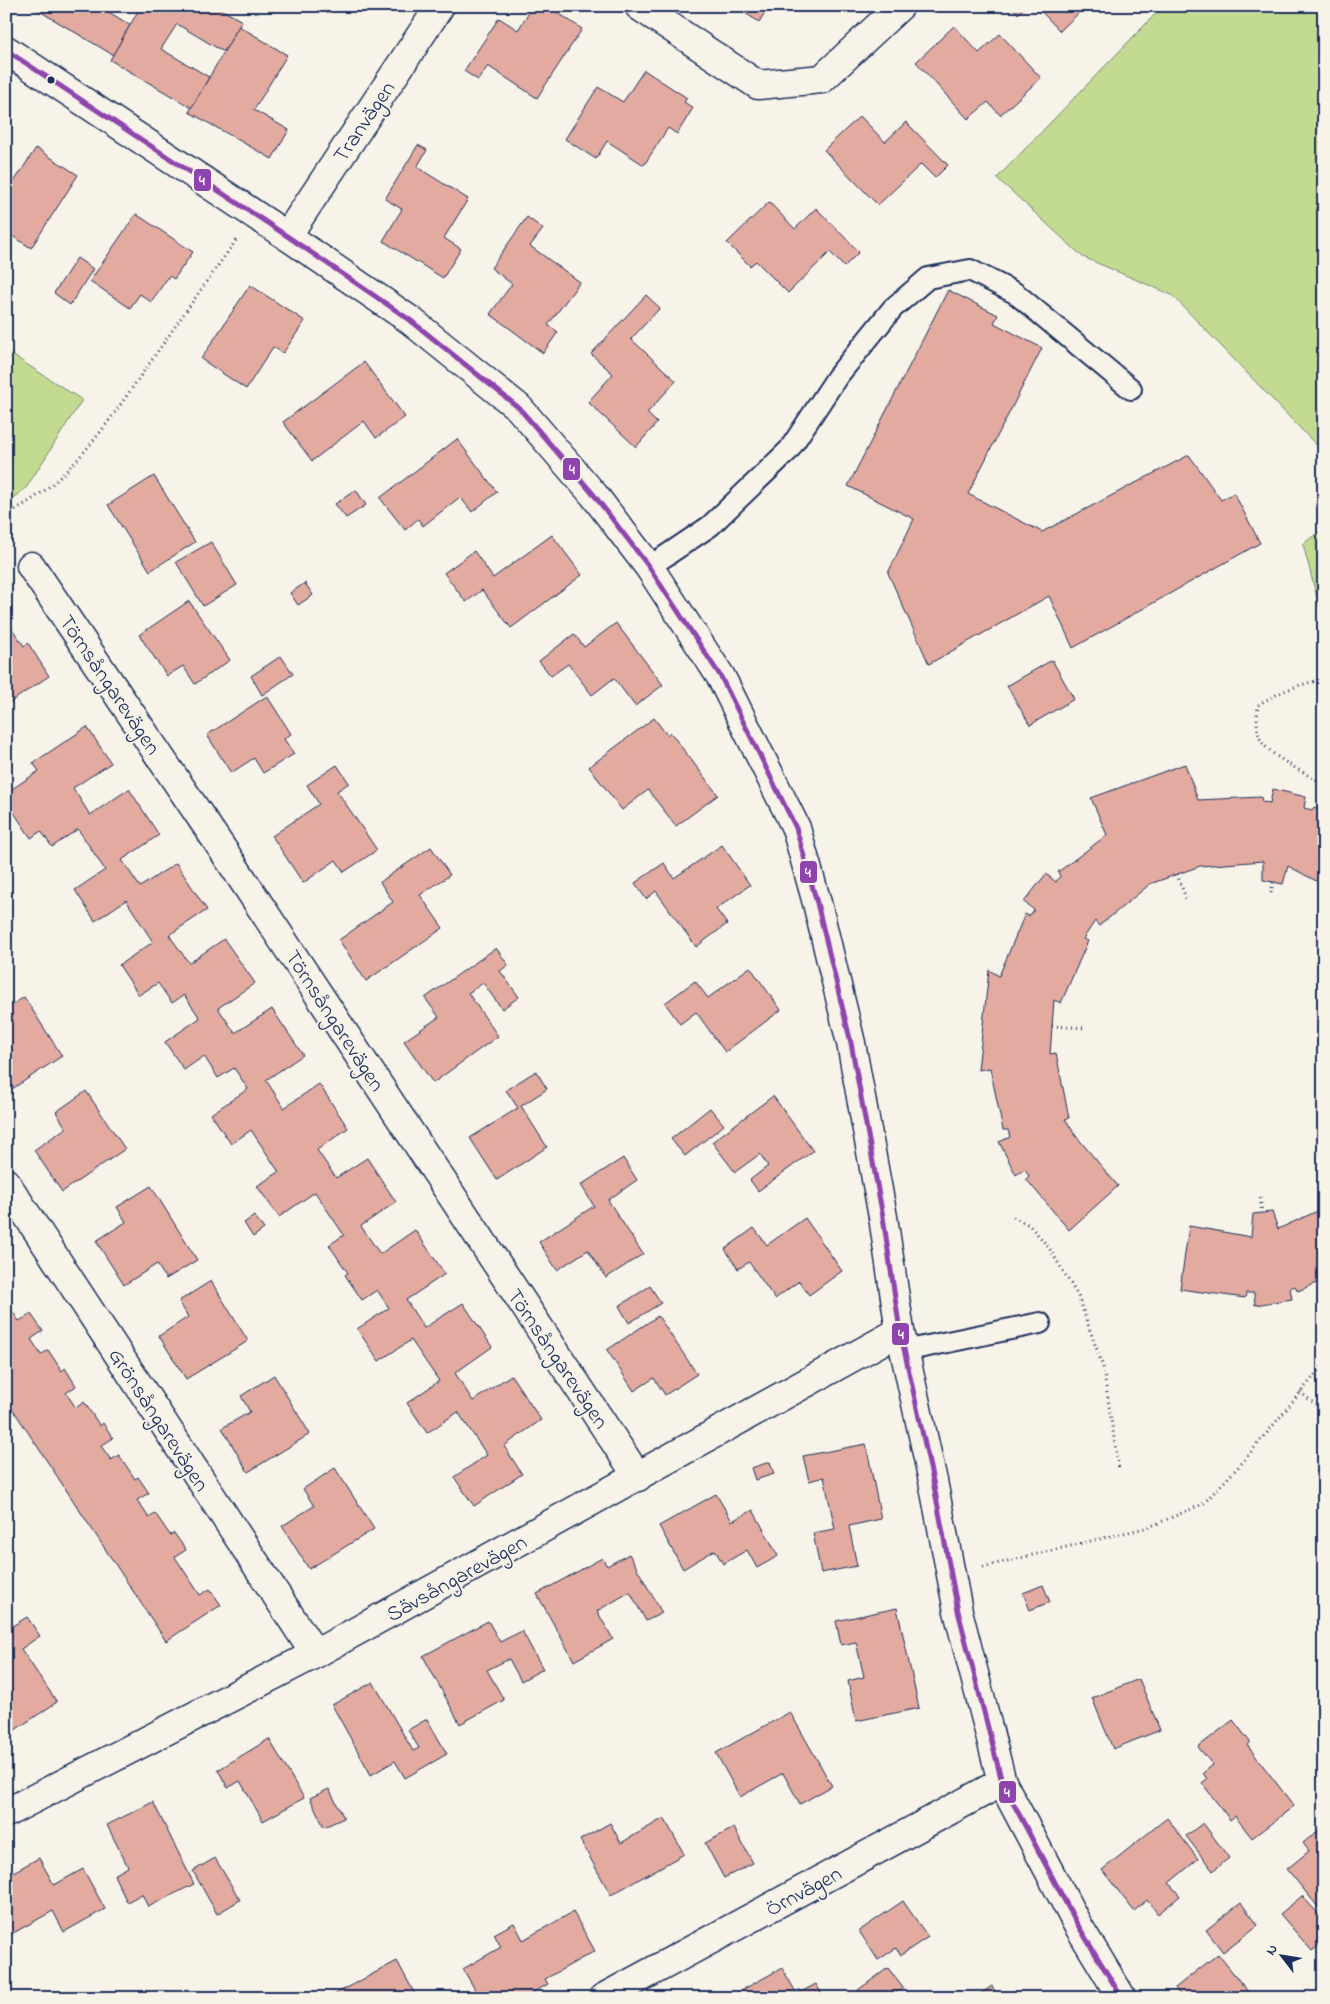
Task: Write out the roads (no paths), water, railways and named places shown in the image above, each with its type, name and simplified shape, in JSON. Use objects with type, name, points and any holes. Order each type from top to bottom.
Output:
[{"type":"street","name":"Tranvägen","points":[[287,236],[440,6]]},
{"type":"street","points":[[639,6],[758,85],[822,79],[900,6]]},
{"type":"street","points":[[6,50],[410,320],[519,408],[594,495],[649,567],[721,677],[796,828],[817,903],[851,1043],[883,1218],[902,1341],[958,1612],[1002,1782],[1076,1922],[1122,1998]]},
{"type":"street","name":"Törnsångarevägen","points":[[31,566],[224,850],[638,1477]]},
{"type":"street","name":"Grönsångarevägen","points":[[6,1183],[315,1654]]},
{"type":"street","name":"Sävsångarevägen","points":[[6,1813],[315,1654],[638,1477],[902,1341]]},
{"type":"street","name":"Örnvägen","points":[[603,1998],[1002,1782]]},
{"type":"lane","points":[[649,567],[710,526],[789,450],[837,377],[892,308],[928,278],[970,270],[1015,293],[1132,389]]},
{"type":"lane","points":[[902,1341],[1040,1323]]}]
